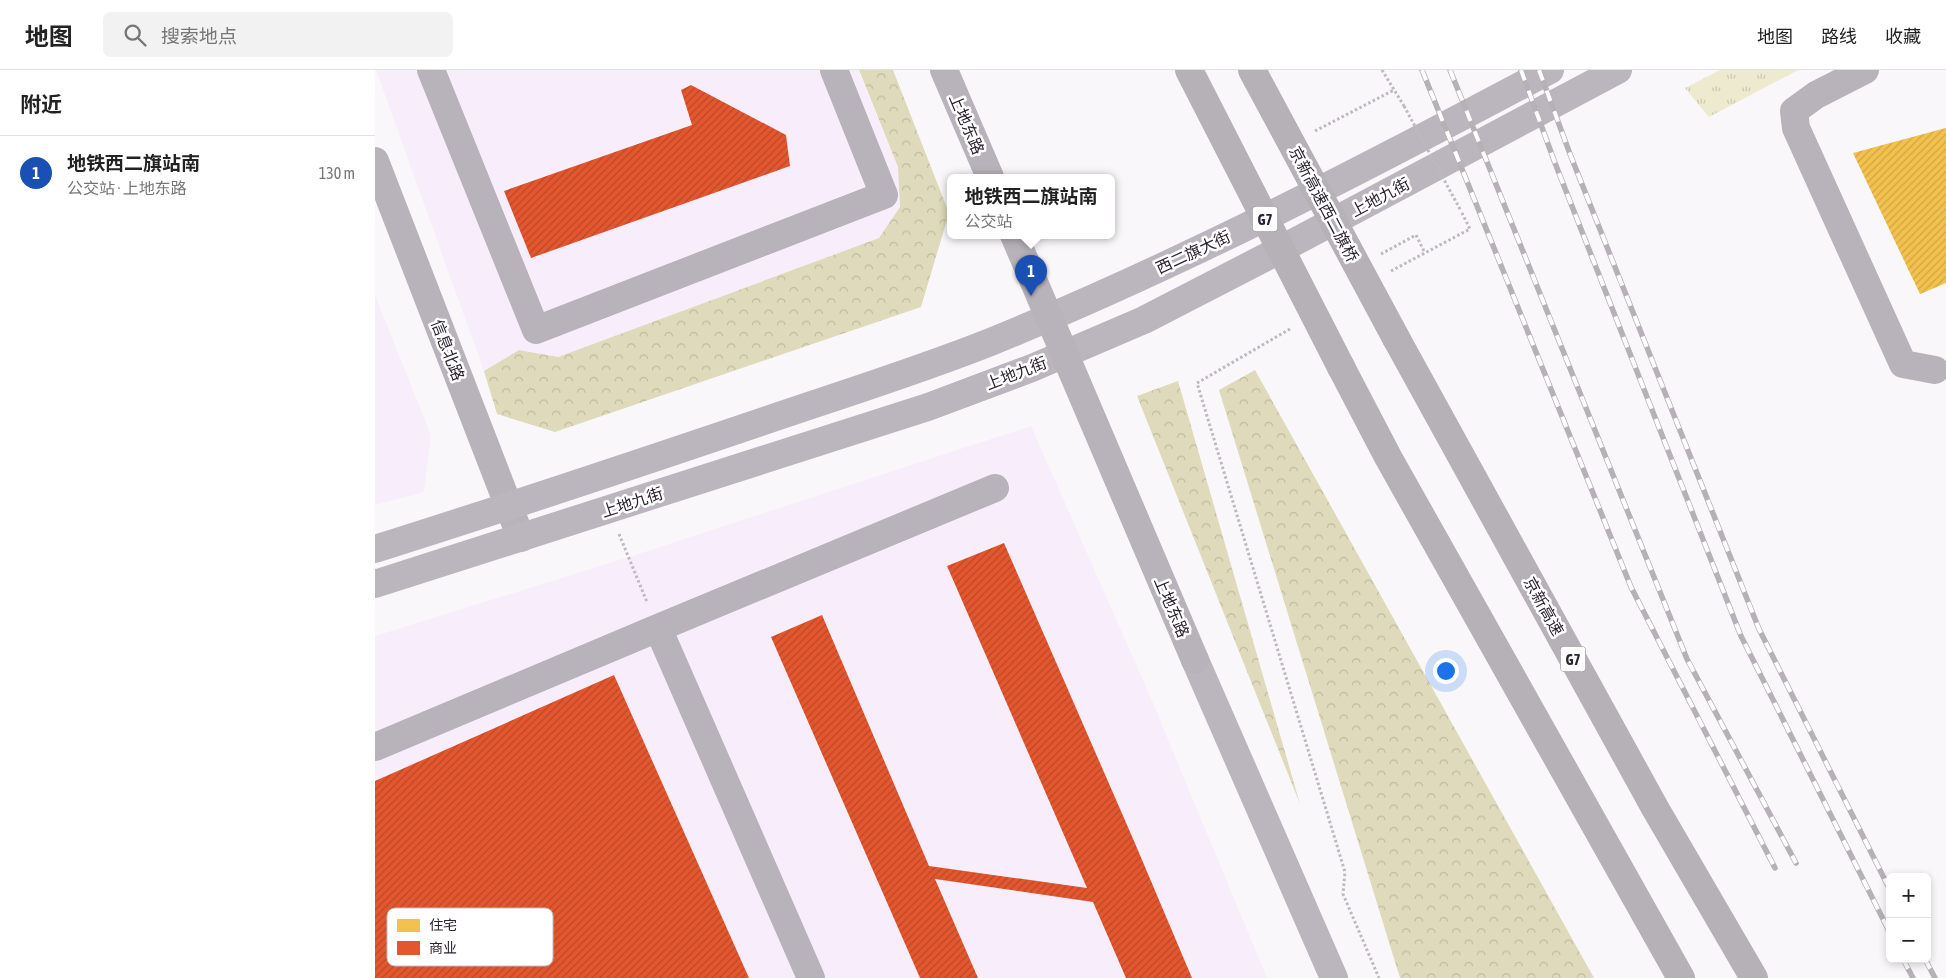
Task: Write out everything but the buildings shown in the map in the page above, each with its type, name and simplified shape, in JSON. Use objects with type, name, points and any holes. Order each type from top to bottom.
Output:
[{"type":"highway","name":"G7","points":[[1189,70],[1388,456],[1681,978]]},
{"type":"highway","name":"京新高速西二旗桥","points":[[1252,70],[1396,338]]},
{"type":"highway","name":"京新高速","points":[[1396,338],[1655,808],[1754,978]]},
{"type":"main road","name":"西二旗大街","points":[[509,507],[896,376],[990,342],[1133,281],[1242,229],[1451,123],[1550,70]]},
{"type":"main road","name":"上地九街","points":[[375,584],[928,407],[1032,368],[1144,320],[1279,251],[1618,70]]},
{"type":"main road","points":[[375,549],[509,507]]},
{"type":"main road","name":"上地东路","points":[[1195,660],[1334,978]]},
{"type":"street","points":[[431,70],[536,330],[884,195],[834,70]]},
{"type":"street","name":"上地东路","points":[[944,70],[988,174]]},
{"type":"street","points":[[1865,70],[1816,95],[1794,111],[1796,128],[1903,364],[1942,373]]},
{"type":"street","name":"信息北路","points":[[375,161],[521,538]]},
{"type":"street","name":"上地东路","points":[[1016,239],[1195,660]]},
{"type":"street","points":[[375,747],[995,488]]},
{"type":"street","points":[[658,628],[811,978]]},
{"type":"path","points":[[1382,70],[1470,229],[1383,275]]},
{"type":"path","points":[[1315,131],[1394,90]]},
{"type":"path","points":[[1381,254],[1416,235],[1425,253]]},
{"type":"path","points":[[1291,329],[1197,382],[1345,872],[1343,894],[1379,978]]},
{"type":"path","points":[[610,510],[658,628]]},
{"type":"shaded area","points":[[376,70],[858,70],[898,167],[900,207],[879,238],[558,357],[519,350],[484,371]]},
{"type":"shaded area","points":[[375,295],[431,435],[424,492],[375,505]]},
{"type":"shaded area","points":[[1031,426],[1150,696],[1267,978],[375,978],[375,636],[629,557]]},
{"type":"green space","points":[[859,70],[893,70],[947,208],[947,220],[921,307],[555,432],[497,414],[484,371],[519,350],[558,357],[879,238],[900,207],[898,167]]},
{"type":"green space","points":[[1720,70],[1798,70],[1709,117],[1685,88]]},
{"type":"green space","points":[[1255,370],[1594,978],[1400,978],[1219,390]]},
{"type":"green space","points":[[1178,381],[1300,804],[1137,396]]},
{"type":"railway","points":[[1422,70],[1631,587],[1775,868]]},
{"type":"railway","points":[[1450,70],[1687,659],[1796,863]]},
{"type":"railway","points":[[1521,70],[1555,163],[1741,636],[1886,925]]},
{"type":"railway","points":[[1539,70],[1570,154],[1759,629],[1886,882]]},
{"type":"railway","points":[[1905,963],[1913,978]]},
{"type":"railway","points":[[1927,963],[1935,978]]},
{"type":"place","name":"地铁西二旗站南","points":[[1031,296]]}]
